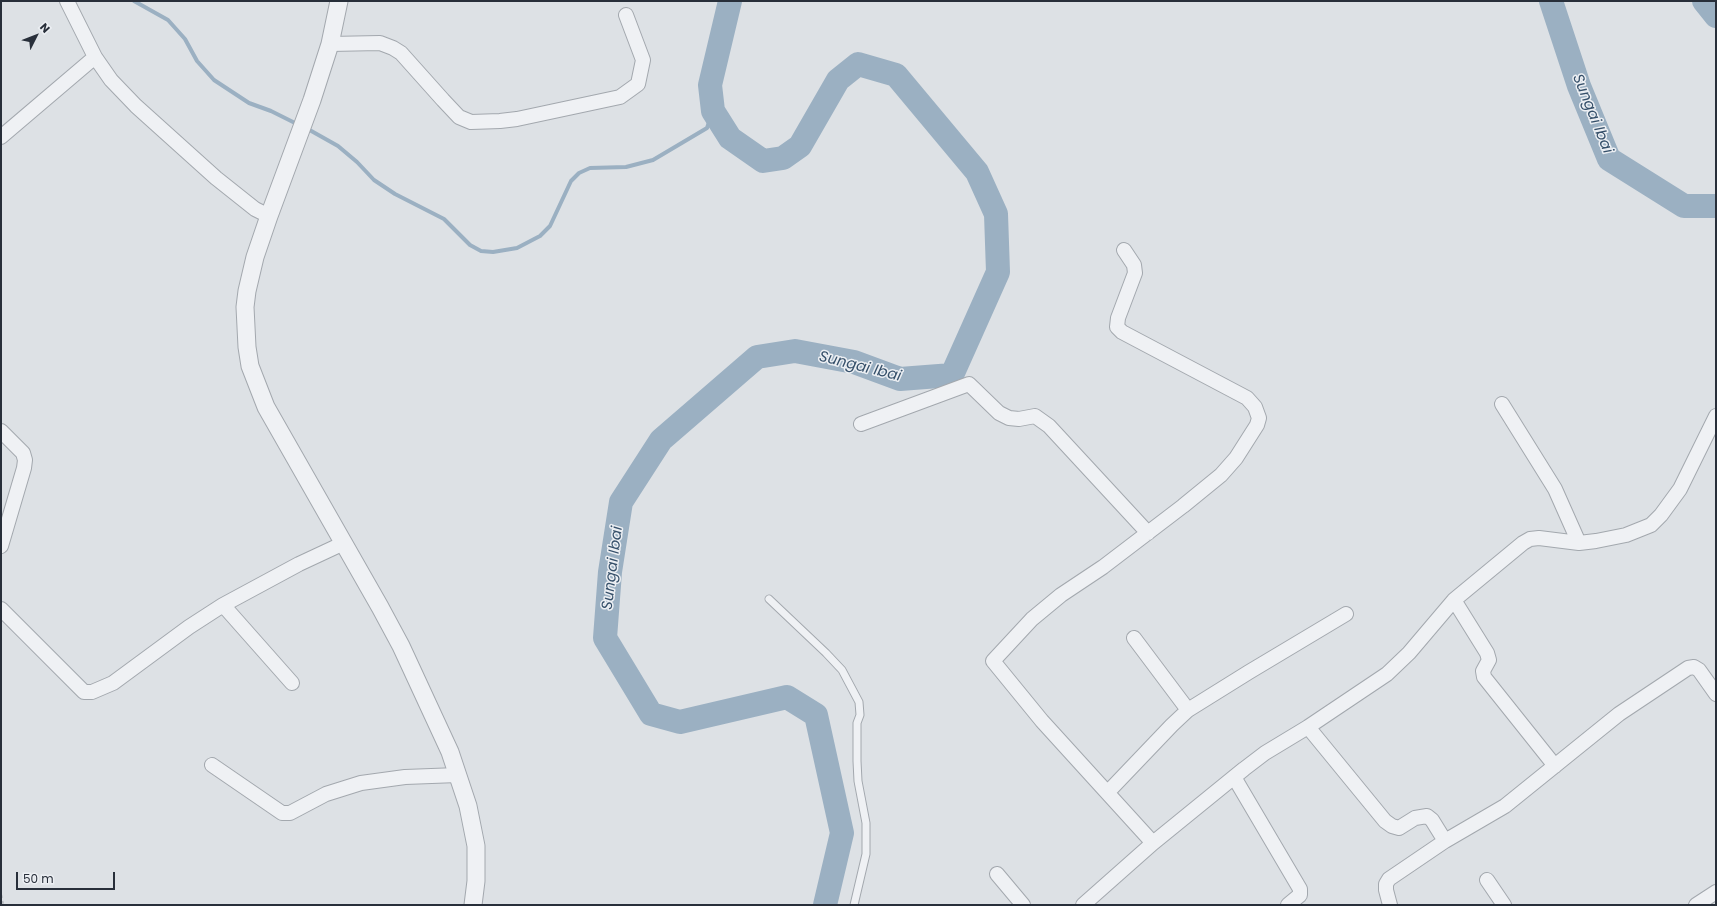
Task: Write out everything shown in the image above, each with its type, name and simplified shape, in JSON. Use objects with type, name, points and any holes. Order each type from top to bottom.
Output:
[{"type":"street","points":[[67,1],[95,57],[111,80],[147,116],[237,195],[255,209],[268,216]]},
{"type":"street","points":[[339,1],[330,44],[299,137],[259,242],[247,291],[245,324],[250,366],[259,390],[276,426],[344,543],[401,646],[450,752],[468,806],[476,846],[476,881],[473,905]]},
{"type":"street","points":[[330,44],[380,44],[393,48],[401,54],[443,100],[466,120],[485,122],[511,120],[620,97],[638,84],[643,60],[626,15]]},
{"type":"street","points":[[1,137],[95,57]]},
{"type":"street","points":[[1124,250],[1134,265],[1135,273],[1118,318],[1117,327],[1122,332],[1248,398],[1255,407],[1259,418],[1254,431],[1245,446],[1221,475],[1103,567],[1061,595],[1032,619],[993,661],[1042,721],[1153,843]]},
{"type":"street","points":[[861,424],[969,384],[990,405],[1004,416],[1009,418],[1019,418],[1035,416],[1049,426],[1148,533]]},
{"type":"street","points":[[1502,404],[1555,489],[1579,543]]},
{"type":"street","points":[[1083,905],[1153,843],[1265,753],[1308,727],[1387,674],[1409,653],[1454,600],[1507,555],[1530,539],[1539,538],[1579,543],[1613,539],[1651,525],[1661,515],[1676,494],[1716,416]]},
{"type":"street","points":[[1,430],[23,452],[25,460],[1,546]]},
{"type":"street","points":[[1,609],[84,692],[92,692],[113,683],[189,627],[223,605],[288,570],[344,543]]},
{"type":"street","points":[[1454,600],[1487,653],[1489,660],[1483,671],[1484,677],[1555,766]]},
{"type":"street","points":[[223,605],[292,683]]},
{"type":"street","points":[[1108,792],[1188,710],[1346,614]]},
{"type":"street","points":[[1134,638],[1188,710]]},
{"type":"street","points":[[1390,905],[1386,890],[1386,884],[1389,879],[1445,841],[1505,806],[1619,714],[1688,668],[1694,667],[1700,670],[1716,694]]},
{"type":"street","points":[[1308,727],[1385,821],[1392,826],[1399,828],[1415,818],[1427,816],[1432,820],[1445,841]]},
{"type":"street","points":[[212,765],[282,813],[290,813],[326,794],[361,783],[405,777],[458,775]]},
{"type":"street","points":[[1234,777],[1300,889],[1300,895],[1288,905]]},
{"type":"street","points":[[997,874],[1023,905]]},
{"type":"street","points":[[1487,880],[1504,905]]},
{"type":"street","points":[[1696,905],[1716,892]]},
{"type":"lane","points":[[769,599],[842,670],[859,702],[860,716],[857,723],[856,761],[858,781],[866,823],[866,854],[854,905]]},
{"type":"path","points":[[1,895],[3,905]]},
{"type":"waterway","points":[[134,1],[168,20],[185,39],[197,61],[214,80],[249,103],[271,111],[299,125]]},
{"type":"waterway","name":"Sungai Ibai","points":[[730,1],[710,85],[713,111],[730,138],[763,161],[783,158],[800,146],[838,80],[858,64],[896,75],[977,172],[996,214],[998,272],[952,375],[900,379],[854,362],[795,351],[757,357],[661,440],[621,502],[610,572],[605,638],[651,714],[680,722],[787,697],[816,715],[842,833],[825,905]]},
{"type":"waterway","name":"Sungai Ibai","points":[[1551,1],[1579,86],[1609,159],[1684,206],[1716,206]]},
{"type":"waterway","name":"Sungai Ibai","points":[[1704,1],[1716,16]]},
{"type":"waterway","points":[[306,128],[338,146],[357,162],[374,180],[395,194],[444,219],[470,245],[481,251],[493,252],[517,248],[540,236],[550,226],[571,181],[579,173],[590,168],[626,167],[653,160],[707,128],[713,111]]}]
